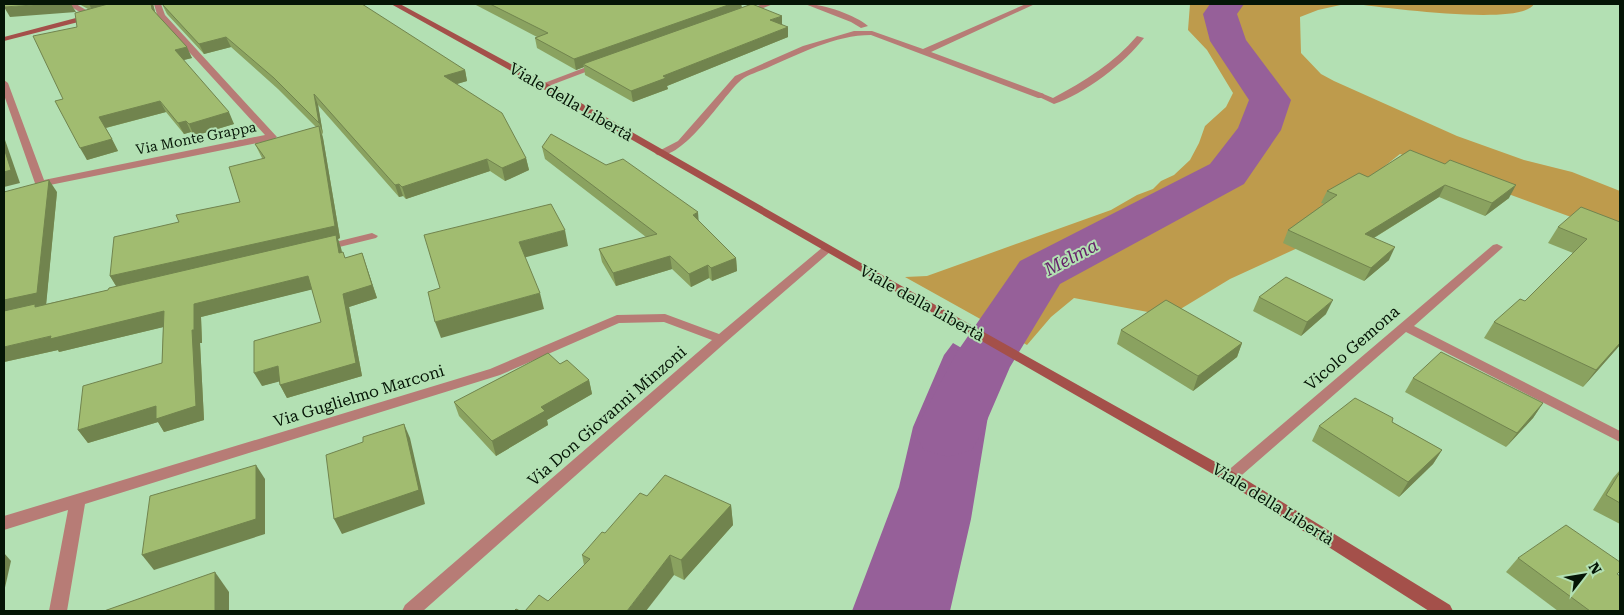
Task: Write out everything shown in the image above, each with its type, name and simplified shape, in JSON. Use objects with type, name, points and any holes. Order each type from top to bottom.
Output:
[{"type":"street","points":[[71,4],[92,16]]},
{"type":"street","name":"Via Monte Grappa","points":[[4,83],[40,184],[272,137],[161,16],[158,4]]},
{"type":"street","name":"Viale della Libertà","points":[[395,4],[543,85],[955,322],[1230,476],[1444,611]]},
{"type":"street","points":[[733,17],[769,4]]},
{"type":"street","points":[[809,4],[854,20],[864,26]]},
{"type":"street","points":[[924,52],[1031,4]]},
{"type":"street","points":[[4,40],[101,14]]},
{"type":"street","points":[[660,153],[681,143],[738,78],[806,48],[854,33],[872,32],[1054,101],[1091,81],[1130,51],[1140,38]]},
{"type":"street","points":[[543,85],[606,62]]},
{"type":"street","points":[[314,250],[372,236]]},
{"type":"street","name":"Vicolo Gemona","points":[[1230,476],[1497,247]]},
{"type":"street","name":"Via Don Giovanni Minzoni","points":[[411,611],[721,339],[827,249]]},
{"type":"street","name":"Via Guglielmo Marconi","points":[[4,523],[495,372],[618,319],[665,318],[721,339]]},
{"type":"street","points":[[1404,326],[1620,437]]},
{"type":"street","points":[[58,611],[78,501]]},
{"type":"shaded area","points":[[1190,4],[1345,4],[1318,10],[1300,17],[1301,53],[1321,74],[1457,136],[1524,160],[1572,172],[1620,191],[1620,235],[1400,154],[1328,211],[1315,240],[1230,279],[1169,316],[1074,298],[1051,317],[1027,345],[905,277],[927,276],[1111,210],[1137,195],[1153,189],[1161,181],[1174,175],[1190,160],[1205,126],[1226,107],[1233,93],[1207,50],[1188,30]]},
{"type":"shaded area","points":[[1355,4],[1534,4],[1524,11],[1479,15],[1450,14]]},
{"type":"shaded area","points":[[953,343],[1006,374],[991,398],[971,519],[950,611],[852,611],[899,487],[913,427],[944,355]]},
{"type":"building","points":[[4,4],[48,4],[4,7]]},
{"type":"building","points":[[108,4],[151,4],[152,9],[187,47],[175,50],[229,112],[189,124],[186,121],[178,123],[160,101],[99,117],[112,139],[80,148],[55,101],[63,99],[33,36],[77,27],[75,13]]},
{"type":"building","points":[[162,4],[362,4],[465,70],[444,76],[502,113],[526,158],[502,168],[487,159],[402,187],[399,184],[395,185],[314,94],[319,123],[274,78],[226,37],[199,44]]},
{"type":"building","points":[[490,4],[731,4],[574,59],[535,38],[548,33]]},
{"type":"building","points":[[752,4],[782,16],[770,20],[788,27],[663,76],[666,78],[631,91],[583,64]]},
{"type":"building","points":[[319,126],[335,226],[110,276],[114,237],[179,222],[176,215],[240,202],[229,167],[265,158],[255,144]]},
{"type":"building","points":[[551,134],[606,165],[623,159],[698,212],[693,215],[736,258],[711,268],[708,265],[689,274],[670,256],[613,273],[599,249],[657,234],[542,147]]},
{"type":"building","points":[[4,148],[11,170],[4,172]]},
{"type":"building","points":[[1410,150],[1445,164],[1450,160],[1516,185],[1492,203],[1445,185],[1365,234],[1395,247],[1371,268],[1288,230],[1337,195],[1327,191],[1359,173],[1368,177]]},
{"type":"building","points":[[49,180],[37,293],[4,300],[4,192]]},
{"type":"building","points":[[551,204],[565,230],[519,242],[540,293],[435,322],[428,292],[440,288],[424,235]]},
{"type":"building","points":[[1581,207],[1620,222],[1620,343],[1596,370],[1494,322],[1520,299],[1525,301],[1587,239],[1558,227]]},
{"type":"building","points":[[336,235],[339,253],[343,252],[345,258],[362,253],[372,285],[343,294],[356,363],[280,385],[278,366],[254,373],[254,341],[321,322],[308,276],[194,304],[194,330],[192,330],[196,406],[156,419],[156,406],[78,430],[83,386],[162,363],[164,311],[50,339],[51,336],[4,347],[4,311],[35,304],[35,307]]},
{"type":"building","points":[[1286,277],[1333,300],[1307,322],[1259,297]]},
{"type":"building","points":[[1166,300],[1242,343],[1198,376],[1121,330]]},
{"type":"building","points":[[1441,352],[1543,403],[1517,433],[1413,378]]},
{"type":"building","points":[[548,353],[560,364],[567,360],[589,380],[541,407],[545,411],[492,441],[454,402]]},
{"type":"building","points":[[1355,398],[1393,418],[1392,422],[1442,450],[1408,482],[1319,426]]},
{"type":"building","points":[[404,424],[419,490],[334,519],[326,455],[363,442],[363,437]]},
{"type":"building","points":[[256,465],[256,519],[142,555],[150,496]]},
{"type":"building","points":[[1620,472],[1620,503],[1606,495]]},
{"type":"building","points":[[665,475],[731,505],[681,560],[670,555],[627,611],[525,611],[539,595],[548,601],[590,559],[582,555],[602,532],[605,533],[640,493],[647,496]]},
{"type":"building","points":[[1566,525],[1620,562],[1620,571],[1617,574],[1620,576],[1620,611],[1590,611],[1518,558]]},
{"type":"building","points":[[215,572],[215,611],[104,611]]},
{"type":"waterway","name":"Melma","points":[[948,432],[979,367],[1039,273],[1227,174],[1259,130],[1270,100],[1228,41],[1220,14],[1227,4]]}]
